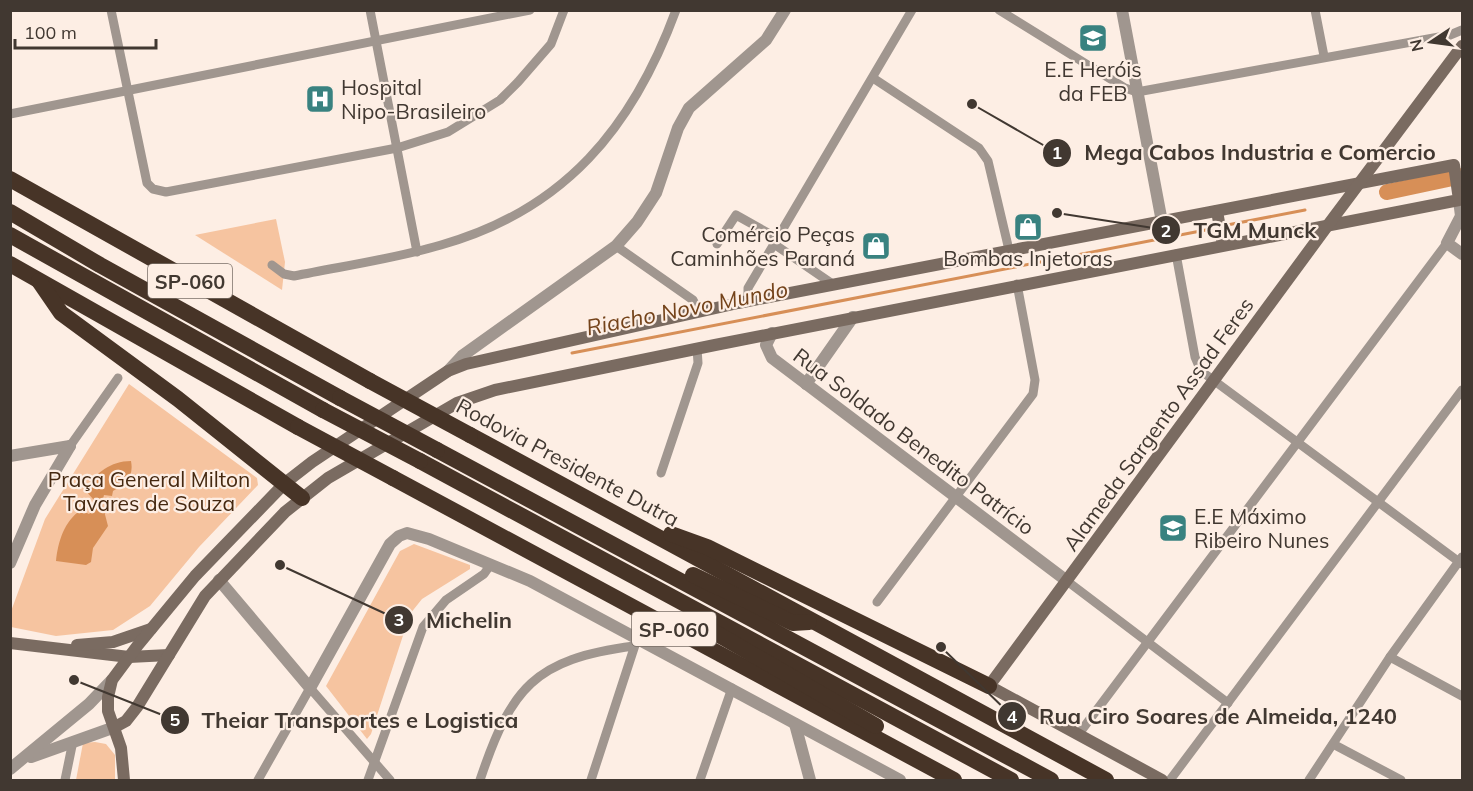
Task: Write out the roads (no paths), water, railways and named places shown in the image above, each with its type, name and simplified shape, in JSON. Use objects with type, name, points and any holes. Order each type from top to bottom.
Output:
[{"type":"highway","name":"Rodovia Presidente Dutra","points":[[10,179],[370,381],[1106,780]]},
{"type":"highway","name":"SP-060","points":[[10,212],[100,265],[340,398],[1051,780]]},
{"type":"highway","name":"SP-060","points":[[10,235],[323,410],[1011,780]]},
{"type":"highway","name":"SP-060","points":[[10,264],[298,427],[954,780]]},
{"type":"highway","points":[[39,281],[61,313],[178,399],[302,498]]},
{"type":"highway","points":[[647,531],[672,534],[707,548],[989,686]]},
{"type":"highway","points":[[642,560],[663,561],[793,623],[813,621]]},
{"type":"highway","points":[[636,577],[650,595],[966,780]]},
{"type":"main road","name":"Alameda Sargento Assad Feres","points":[[989,686],[1462,46]]},
{"type":"main road","points":[[115,727],[130,715],[189,622],[219,580],[285,512],[328,478],[457,403],[488,392],[697,348],[1176,254],[1223,241],[1328,225],[1459,196],[1457,166],[1217,214],[1009,250],[748,301],[466,364],[448,371],[312,462],[285,483],[174,600],[112,680],[108,711],[121,748],[124,780]]},
{"type":"main road","points":[[1217,214],[1223,241]]},
{"type":"main road","points":[[219,580],[219,569],[236,550],[236,534]]},
{"type":"main road","points":[[174,600],[184,606],[189,622]]},
{"type":"main road","points":[[62,648],[113,642],[152,629]]},
{"type":"main road","points":[[10,643],[129,657],[169,655]]},
{"type":"main road","points":[[989,686],[1162,780]]},
{"type":"street","points":[[111,10],[147,183],[153,189],[166,192],[397,148],[448,132],[500,100],[551,44],[564,10]]},
{"type":"street","points":[[370,10],[417,252]]},
{"type":"street","points":[[10,114],[530,10]]},
{"type":"street","points":[[272,265],[284,274],[294,276],[417,252],[474,234],[507,219],[578,171],[609,138],[651,73],[676,10]]},
{"type":"street","points":[[448,371],[462,356],[616,246],[637,222],[656,193],[678,128],[689,108],[766,39],[785,10]]},
{"type":"street","points":[[748,301],[748,288],[912,10]]},
{"type":"street","points":[[999,10],[1125,88],[1137,92],[1324,56],[1450,35],[1462,30]]},
{"type":"street","points":[[1122,10],[1162,222]]},
{"type":"street","points":[[1315,10],[1324,56]]},
{"type":"street","points":[[873,78],[979,148],[988,161],[1009,250]]},
{"type":"street","points":[[1078,735],[1447,243],[1460,220],[1459,196]]},
{"type":"street","points":[[717,244],[736,215],[776,241],[834,285]]},
{"type":"street","points":[[1447,243],[1462,254]]},
{"type":"street","points":[[616,246],[693,300],[699,312]]},
{"type":"street","points":[[1176,254],[1195,357],[1201,371],[1462,561],[1390,657],[1309,780]]},
{"type":"street","points":[[877,602],[1029,400],[1035,387],[1017,284]]},
{"type":"street","points":[[806,384],[853,317]]},
{"type":"street","name":"Rua Soldado Benedito Patrício","points":[[772,333],[766,345],[767,352],[806,384],[1228,703]]},
{"type":"street","points":[[661,473],[698,363],[697,348]]},
{"type":"street","points":[[10,562],[35,505],[70,446],[118,378]]},
{"type":"street","points":[[1170,780],[1462,390]]},
{"type":"street","points":[[10,456],[70,446]]},
{"type":"street","points":[[258,780],[390,544],[399,536],[407,533],[491,564],[637,642],[732,688],[900,780]]},
{"type":"street","points":[[368,780],[423,627],[446,600],[484,574],[491,564]]},
{"type":"street","points":[[219,580],[390,780]]},
{"type":"street","points":[[480,780],[496,731],[504,716],[526,688],[541,674],[570,660],[637,642]]},
{"type":"street","points":[[591,780],[637,642]]},
{"type":"street","points":[[1390,657],[1462,696]]},
{"type":"street","points":[[25,760],[112,680]]},
{"type":"street","points":[[700,780],[732,688]]},
{"type":"street","points":[[795,724],[810,780]]},
{"type":"street","points":[[10,769],[25,760],[115,727]]},
{"type":"street","points":[[65,780],[73,741]]},
{"type":"street","points":[[1333,744],[1401,780]]},
{"type":"waterway","name":"Riacho Novo Mundo","points":[[1387,192],[1462,176]]},
{"type":"waterway","name":"Riacho Novo Mundo","points":[[1222,226],[1305,210]]},
{"type":"waterway","name":"Riacho Novo Mundo","points":[[572,353],[1216,228]]},
{"type":"place","name":"E.E Heróis da FEB","points":[[1093,38]]},
{"type":"place","name":"Hospital Nipo-Brasileiro","points":[[320,99]]},
{"type":"place","name":"Mega Cabos Industria e Comercio","points":[[972,104]]},
{"type":"place","name":"TGM Munck","points":[[1057,213]]},
{"type":"place","name":"Bombas Injetoras","points":[[1028,227]]},
{"type":"place","name":"Comércio Peças Caminhões Paraná","points":[[876,246]]},
{"type":"place","name":"E.E Máximo Ribeiro Nunes","points":[[1173,528]]},
{"type":"place","name":"Michelin","points":[[280,565]]},
{"type":"place","name":"Rua Ciro Soares de Almeida, 1240","points":[[941,647]]},
{"type":"place","name":"Theiar Transportes e Logistica","points":[[74,680]]},
{"type":"park label","name":"Praça General Milton Tavares de Souza","points":[[149,491]]}]
